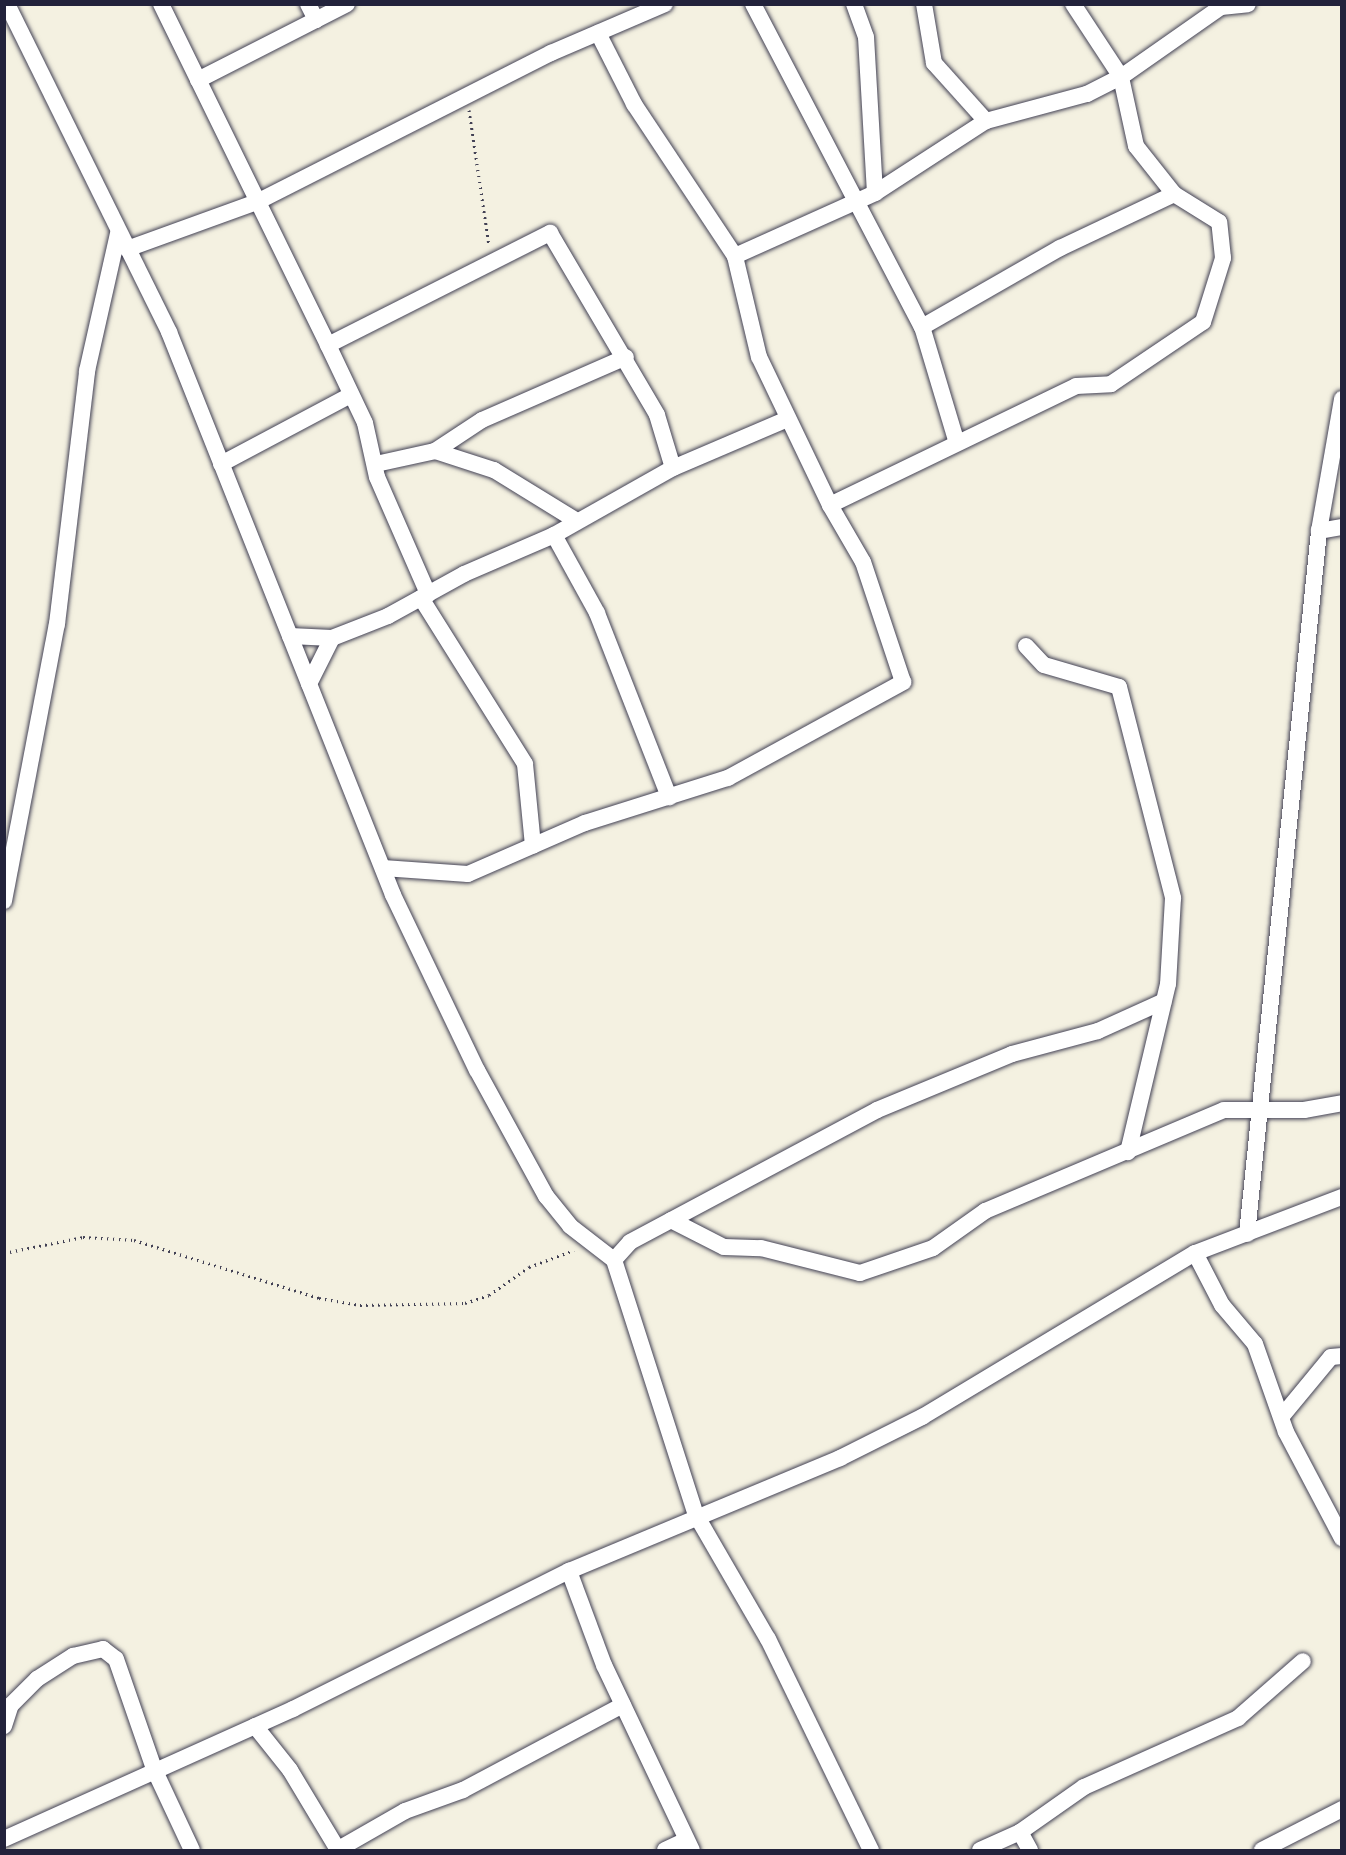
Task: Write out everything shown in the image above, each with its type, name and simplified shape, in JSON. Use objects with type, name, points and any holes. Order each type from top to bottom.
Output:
[{"type":"street","points":[[7,4],[118,233],[169,332],[383,868],[477,1070],[546,1196],[592,1243],[614,1260],[696,1515],[768,1639],[871,1851]]},
{"type":"street","points":[[161,4],[351,395],[424,596],[525,764],[533,846]]},
{"type":"street","points":[[308,4],[316,20]]},
{"type":"street","points":[[198,80],[347,4]]},
{"type":"street","points":[[621,4],[628,20]]},
{"type":"street","points":[[127,249],[258,202],[467,94],[665,4]]},
{"type":"street","points":[[753,4],[922,327],[956,440]]},
{"type":"street","points":[[854,4],[866,37],[875,193]]},
{"type":"street","points":[[924,4],[934,63],[986,121]]},
{"type":"street","points":[[830,505],[956,440],[1076,387],[1112,384],[1203,322],[1222,258],[1219,222],[1174,194],[1136,146],[1121,77],[1073,4]]},
{"type":"street","points":[[735,256],[875,193],[986,121],[1087,94],[1121,77],[1221,6],[1248,4]]},
{"type":"street","points":[[383,868],[468,874],[533,846],[728,778],[903,682],[863,562],[785,420],[759,357],[735,256],[634,104],[598,33]]},
{"type":"street","points":[[922,327],[1060,248],[1174,194]]},
{"type":"street","points":[[4,902],[57,624],[87,371],[118,233]]},
{"type":"street","points":[[328,345],[550,233],[626,357],[657,415],[673,468]]},
{"type":"street","points":[[376,464],[435,451],[482,420],[626,357]]},
{"type":"street","points":[[221,464],[351,395]]},
{"type":"street","points":[[1247,1234],[1318,531],[1341,399]]},
{"type":"street","points":[[290,636],[332,639],[554,535],[673,468],[785,420]]},
{"type":"street","points":[[435,451],[494,470],[577,521]]},
{"type":"street","points":[[1318,531],[1341,528]]},
{"type":"street","points":[[554,535],[597,613],[669,797]]},
{"type":"street","points":[[309,684],[332,639]]},
{"type":"street","points":[[1026,646],[1044,665],[1113,684],[1125,700],[1144,802],[1173,898],[1164,1000],[1128,1152]]},
{"type":"street","points":[[614,1260],[630,1242],[877,1110],[1012,1054],[1098,1031],[1164,1000]]},
{"type":"street","points":[[671,1220],[724,1247],[761,1248],[860,1274],[933,1248],[985,1211],[1224,1110],[1260,1106],[1289,1111],[1341,1102]]},
{"type":"street","points":[[4,1839],[154,1769],[255,1726],[569,1571],[696,1515],[840,1458],[922,1417],[1195,1253],[1341,1197]]},
{"type":"street","points":[[1195,1253],[1222,1305],[1255,1344],[1283,1415],[1286,1432],[1341,1538]]},
{"type":"street","points":[[1283,1415],[1331,1357],[1341,1356]]},
{"type":"street","points":[[569,1571],[623,1706],[689,1845],[665,1851]]},
{"type":"street","points":[[4,1726],[11,1705],[37,1678],[73,1656],[103,1649],[116,1659],[127,1685],[154,1769],[192,1851]]},
{"type":"street","points":[[980,1851],[1020,1832],[1084,1787],[1239,1718],[1303,1660]]},
{"type":"street","points":[[255,1726],[290,1770],[338,1850],[405,1811],[463,1790],[623,1706]]},
{"type":"street","points":[[1262,1851],[1341,1809]]},
{"type":"street","points":[[1020,1832],[1030,1851]]},
{"type":"path","points":[[467,94],[492,261]]},
{"type":"path","points":[[4,1253],[73,1238],[134,1240],[319,1298],[360,1305],[479,1299],[529,1267],[592,1243]]}]
